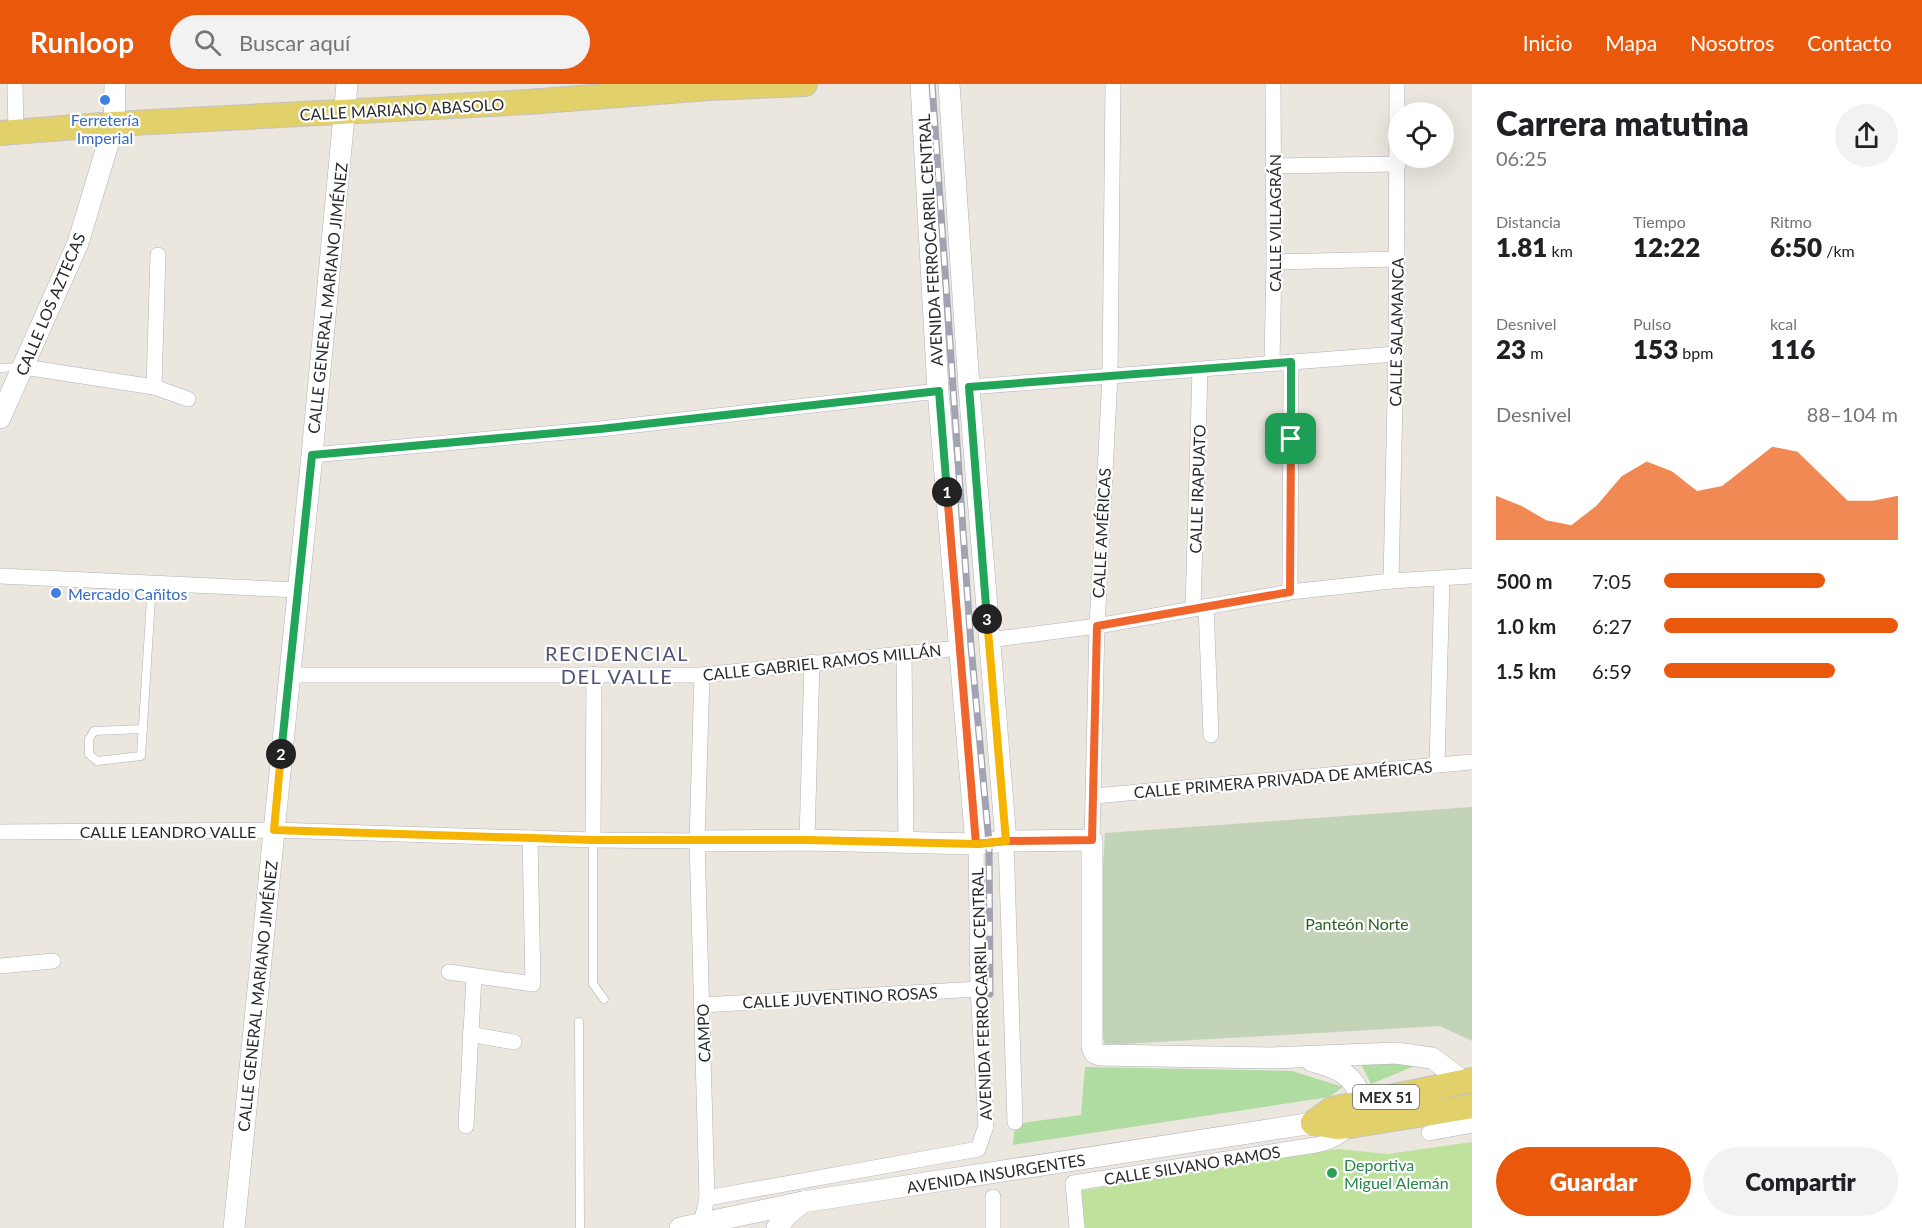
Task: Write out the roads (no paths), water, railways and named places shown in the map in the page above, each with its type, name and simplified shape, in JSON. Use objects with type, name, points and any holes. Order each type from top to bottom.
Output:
[{"type":"main road","name":"CALLE LOS AZTECAS","points":[[0,418],[78,243],[114,124],[115,84]]},
{"type":"main road","name":"CALLE GENERAL MARIANO JIMÉNEZ","points":[[234,1228],[347,84]]},
{"type":"main road","name":"CALLE MARIANO ABASOLO","points":[[8,132],[114,124],[345,113],[528,97],[709,86],[798,84]]},
{"type":"main road","name":"AVENIDA FERROCARRIL CENTRAL","points":[[921,84],[939,391],[976,844]]},
{"type":"main road","name":"AVENIDA FERROCARRIL CENTRAL","points":[[949,84],[988,640],[1006,841]]},
{"type":"main road","name":"CALLE LEANDRO VALLE","points":[[698,841],[807,840],[976,844],[1006,841],[1092,840]]},
{"type":"main road","name":"CALLE AMÉRICAS","points":[[1092,840],[1092,1047],[1095,1053],[1100,1055],[1297,1057]]},
{"type":"main road","points":[[1297,1057],[1396,1053],[1432,1058],[1468,1080]]},
{"type":"main road","points":[[1297,1057],[1333,1066],[1350,1076],[1360,1093],[1361,1102]]},
{"type":"main road","name":"MEX 51","points":[[1313,1123],[1332,1109],[1468,1080]]},
{"type":"main road","name":"MEX 51","points":[[1313,1123],[1337,1127],[1470,1121]]},
{"type":"main road","name":"AVENIDA INSURGENTES","points":[[680,1228],[703,1226],[803,1202],[1313,1123]]},
{"type":"main road","points":[[777,1228],[787,1215],[803,1202]]},
{"type":"main road","points":[[727,1228],[753,1222],[766,1228]]},
{"type":"street","points":[[8,132],[15,84]]},
{"type":"street","name":"CALLE AMÉRICAS","points":[[1092,840],[1097,626],[1110,376],[1113,84]]},
{"type":"street","name":"CALLE VILLAGRÁN","points":[[1272,363],[1273,84]]},
{"type":"street","name":"CALLE SALAMANCA","points":[[1397,84],[1397,102]]},
{"type":"street","points":[[1274,166],[1388,164]]},
{"type":"street","name":"CALLE SALAMANCA","points":[[1391,581],[1398,168]]},
{"type":"street","points":[[154,387],[158,255]]},
{"type":"street","points":[[1274,262],[1397,259]]},
{"type":"street","points":[[969,387],[1396,354]]},
{"type":"street","points":[[1290,592],[1291,362]]},
{"type":"street","points":[[24,367],[154,387],[188,399]]},
{"type":"street","name":"CALLE IRAPUATO","points":[[1200,370],[1200,607],[1211,735]]},
{"type":"street","points":[[312,455],[600,429],[939,391]]},
{"type":"street","points":[[0,576],[298,590]]},
{"type":"street","points":[[988,640],[1097,626],[1290,592],[1391,581],[1472,576]]},
{"type":"street","points":[[1437,765],[1442,579]]},
{"type":"street","name":"CALLE GABRIEL RAMOS MILLÁN","points":[[289,675],[702,675],[959,648]]},
{"type":"street","points":[[904,654],[906,842]]},
{"type":"street","points":[[807,840],[812,662]]},
{"type":"street","points":[[592,840],[594,674]]},
{"type":"street","name":"CAMPO","points":[[702,675],[698,841],[708,1198],[703,1226]]},
{"type":"street","name":"CALLE PRIMERA PRIVADA DE AMÉRICAS","points":[[1094,796],[1472,762]]},
{"type":"street","name":"CALLE LEANDRO VALLE","points":[[0,832],[274,830],[698,841]]},
{"type":"street","points":[[449,972],[533,984],[530,838]]},
{"type":"street","name":"AVENIDA FERROCARRIL CENTRAL","points":[[1006,841],[1015,1122]]},
{"type":"street","name":"AVENIDA FERROCARRIL CENTRAL","points":[[708,1198],[978,1149],[986,1126],[978,989],[976,844]]},
{"type":"street","points":[[0,966],[53,961]]},
{"type":"street","points":[[466,1126],[474,976]]},
{"type":"street","name":"CALLE JUVENTINO ROSAS","points":[[702,1005],[978,989]]},
{"type":"street","points":[[470,1034],[514,1042]]},
{"type":"street","name":"CALLE SILVANO RAMOS","points":[[1077,1228],[1073,1183],[1316,1145],[1336,1138],[1350,1126]]},
{"type":"street","points":[[993,1197],[993,1228]]},
{"type":"lane","points":[[0,368],[24,367]]},
{"type":"lane","points":[[143,729],[94,731],[89,739],[89,754],[97,760],[141,756],[143,729],[152,583]]},
{"type":"lane","points":[[592,840],[593,984],[604,999]]},
{"type":"lane","points":[[579,1022],[580,1228]]},
{"type":"railway","points":[[932,84],[971,646],[989,843],[990,994]]},
{"type":"place","name":"Ferretería Imperial","points":[[105,100]]},
{"type":"place","name":"Mercado Cañitos","points":[[56,593]]},
{"type":"place","name":"Deportiva Miguel Alemán","points":[[1332,1173]]},
{"type":"district","name":"RECIDENCIAL DEL VALLE","points":[[617,664]]},
{"type":"park label","name":"Panteón Norte","points":[[1357,923]]}]
